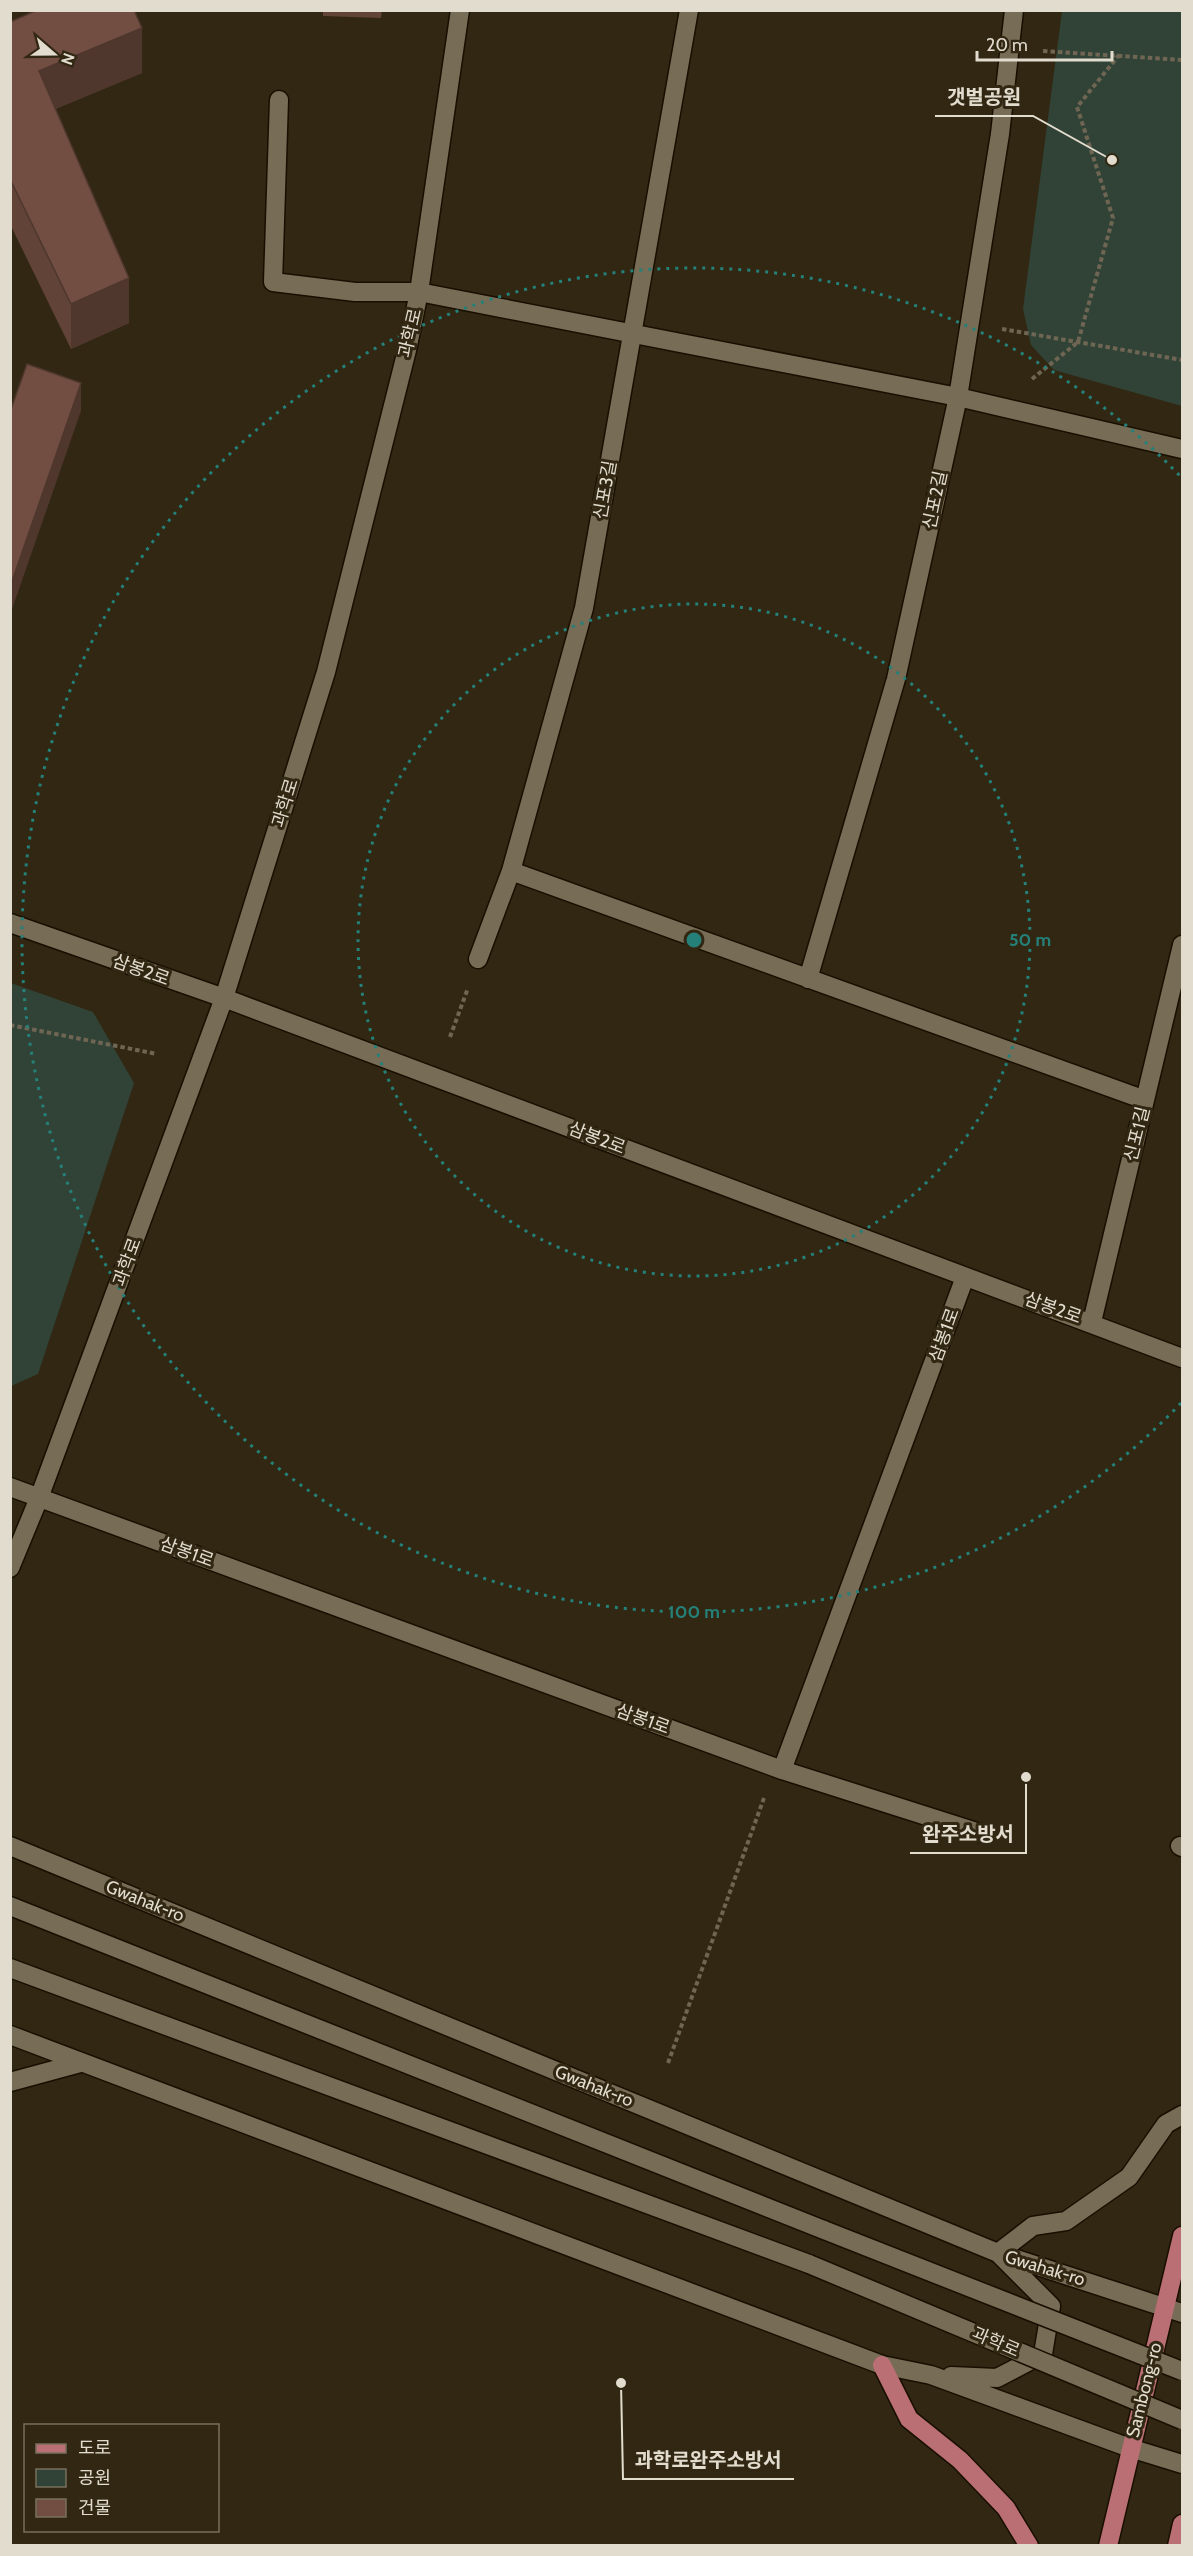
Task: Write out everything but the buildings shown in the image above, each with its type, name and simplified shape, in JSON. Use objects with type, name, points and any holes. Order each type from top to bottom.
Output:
[{"type":"main road","name":"Sambong-ro","points":[[1108,2546],[1130,2448],[1174,2309],[1182,2236]]},
{"type":"main road","points":[[882,2365],[909,2419],[960,2460],[1006,2508],[1029,2546]]},
{"type":"main road","points":[[1177,2546],[1182,2524]]},
{"type":"street","name":"과학로","points":[[10,1568],[39,1498],[225,998],[326,672],[419,292],[460,10]]},
{"type":"street","name":"신포3길","points":[[478,959],[511,871],[584,608],[689,10]]},
{"type":"street","name":"신포2길","points":[[808,979],[896,679],[958,397],[1000,134],[1014,10]]},
{"type":"street","points":[[279,100],[273,282],[355,292],[419,292],[958,397],[1182,449]]},
{"type":"street","points":[[511,871],[1145,1100]]},
{"type":"street","name":"삼봉2로","points":[[10,923],[225,998],[965,1277],[1092,1322],[1182,1358]]},
{"type":"street","name":"신포1길","points":[[1092,1322],[1182,945]]},
{"type":"street","name":"삼봉1로","points":[[10,1487],[782,1770],[965,1277]]},
{"type":"street","points":[[782,1770],[986,1835]]},
{"type":"street","name":"Gwahak-ro","points":[[10,1846],[998,2253],[1174,2309]]},
{"type":"street","points":[[10,1906],[1182,2371]]},
{"type":"street","name":"과학로","points":[[10,1968],[809,2264],[1182,2420]]},
{"type":"street","points":[[10,2035],[882,2365],[931,2375],[1130,2448],[1182,2464]]},
{"type":"street","points":[[10,2082],[80,2063]]},
{"type":"street","points":[[931,2375],[997,2378],[1043,2354],[1051,2306],[998,2253],[1033,2226],[1066,2221],[1129,2177],[1166,2124],[1182,2115]]},
{"type":"path","points":[[1042,51],[1182,60]]},
{"type":"path","points":[[1025,386],[1078,342],[1113,218],[1077,107],[1119,55]]},
{"type":"path","points":[[1002,329],[1182,360]]},
{"type":"path","points":[[450,1037],[478,959]]},
{"type":"path","points":[[10,1025],[158,1054]]},
{"type":"path","points":[[668,2063],[768,1789]]},
{"type":"green space","points":[[1062,11],[1182,11],[1182,406],[1054,370],[1031,345],[1023,309]]},
{"type":"green space","points":[[11,983],[93,1012],[134,1083],[38,1374],[11,1386]]},
{"type":"place","name":"갯벌공원","points":[[1112,160]]},
{"type":"place","name":"완주소방서","points":[[1026,1777]]},
{"type":"place","name":"과학로완주소방서","points":[[621,2383]]}]
